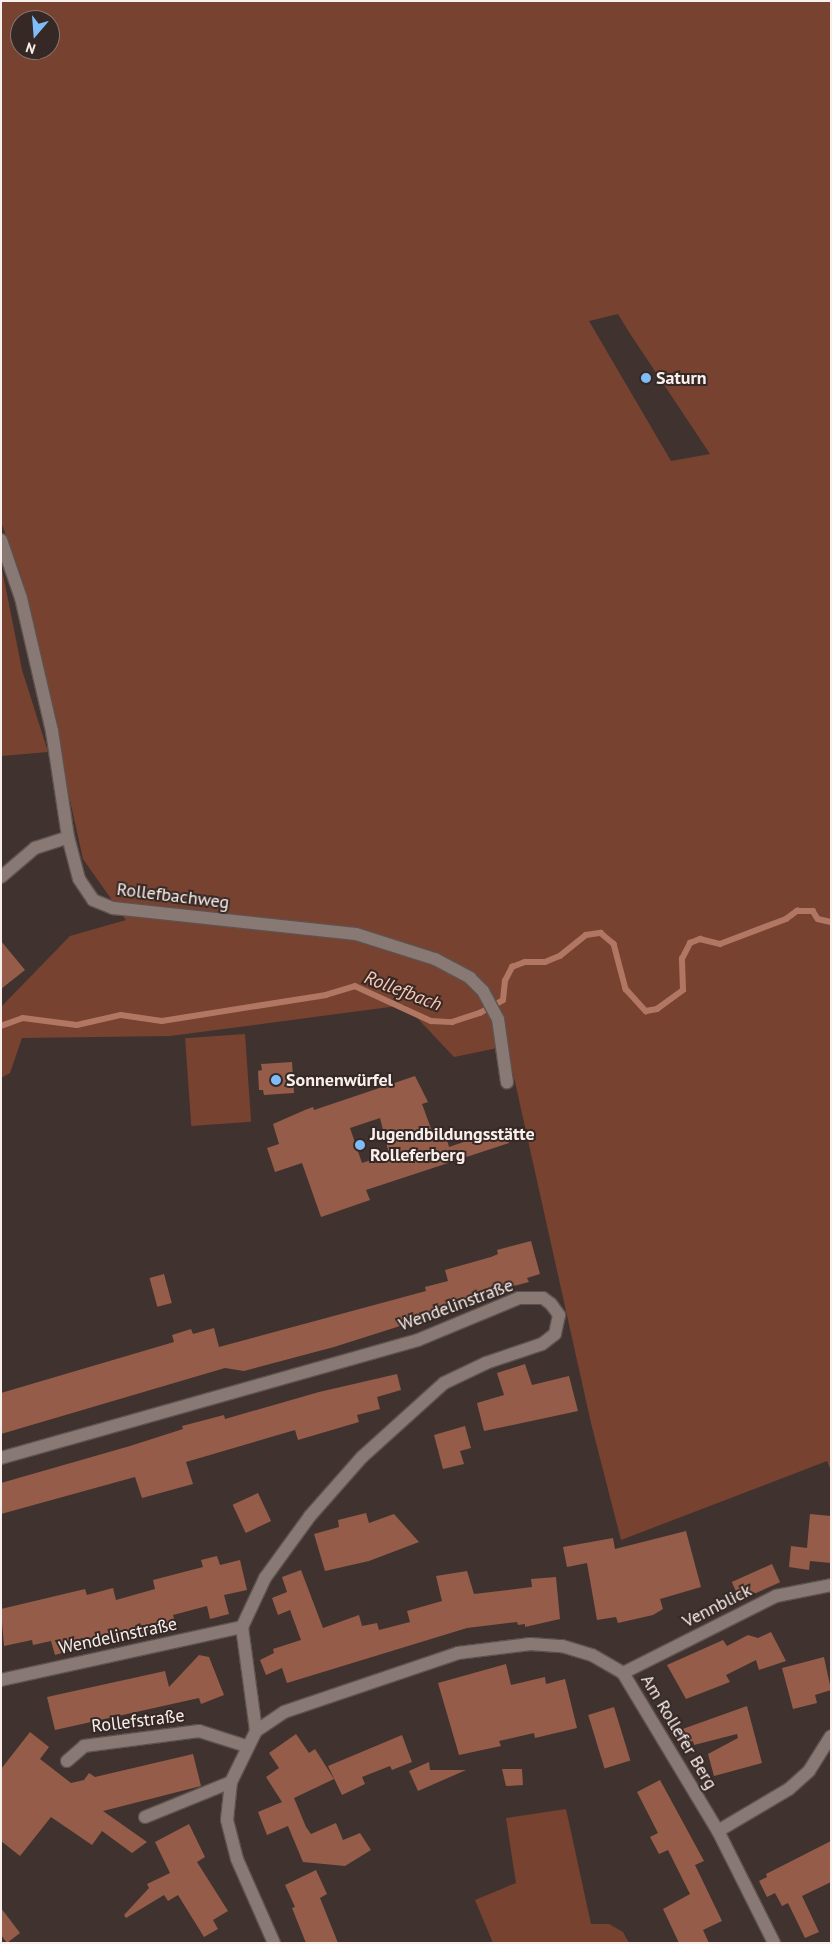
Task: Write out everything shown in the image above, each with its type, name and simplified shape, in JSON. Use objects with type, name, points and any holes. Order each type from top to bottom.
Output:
[{"type":"street","name":"Rollefbachweg","points":[[1,540],[21,598],[52,731],[68,837],[79,880],[94,900],[113,908],[356,934],[435,959],[470,978],[483,991],[498,1019],[507,1082]]},
{"type":"street","points":[[1,877],[35,848],[68,837]]},
{"type":"street","name":"Wendelinstraße","points":[[1,1458],[418,1340],[519,1298],[543,1298],[551,1304],[559,1315],[555,1334],[542,1344],[486,1363],[444,1383],[362,1457],[310,1516],[265,1578],[242,1627],[1,1680]]},
{"type":"street","name":"Vennblick","points":[[623,1673],[776,1596],[831,1584]]},
{"type":"street","points":[[242,1627],[256,1731],[246,1746],[231,1782],[227,1820],[237,1859],[274,1943]]},
{"type":"street","name":"Am Rollefer Berg","points":[[256,1731],[284,1712],[458,1653],[530,1644],[562,1646],[592,1656],[623,1673],[718,1831],[774,1943]]},
{"type":"street","name":"Rollefstraße","points":[[67,1761],[84,1746],[199,1731],[246,1746]]},
{"type":"street","points":[[718,1831],[790,1789],[809,1772],[831,1736]]},
{"type":"street","points":[[145,1816],[231,1782]]},
{"type":"shaded area","points":[[1,1],[831,1],[831,1471],[827,1461],[621,1540],[591,1423],[507,1046],[454,1057],[405,1005],[170,1036],[22,1038],[10,1073],[1,1078],[1,1007],[70,936],[126,920],[83,859],[19,570],[1,522]],"holes":[[[618,314],[710,454],[671,461],[589,321]]]},
{"type":"shaded area","points":[[1,564],[22,670],[48,752],[1,756]]},
{"type":"shaded area","points":[[245,1034],[251,1122],[191,1126],[185,1038]]},
{"type":"shaded area","points":[[566,1809],[591,1924],[609,1924],[623,1932],[629,1943],[493,1943],[475,1900],[516,1883],[506,1818]]},
{"type":"building","points":[[1,941],[25,970],[1,989]]},
{"type":"building","name":"Sonnenwürfel","points":[[292,1062],[294,1093],[264,1095],[263,1090],[259,1090],[258,1071],[262,1070],[261,1064]]},
{"type":"building","points":[[415,1076],[428,1102],[422,1104],[433,1134],[444,1129],[449,1147],[505,1128],[509,1143],[366,1190],[370,1200],[321,1217],[302,1163],[275,1172],[267,1148],[279,1144],[273,1124],[313,1107],[314,1110]],"holes":[[[380,1118],[389,1154],[362,1163],[350,1128]]]},
{"type":"building","points":[[531,1241],[540,1274],[527,1278],[529,1282],[439,1306],[441,1313],[334,1347],[244,1371],[225,1368],[1,1434],[1,1393],[174,1342],[172,1335],[191,1329],[193,1334],[214,1328],[219,1347],[426,1291],[425,1287],[448,1281],[445,1270],[491,1257],[498,1254],[497,1250]]},
{"type":"building","points":[[164,1274],[172,1303],[157,1307],[150,1278]]},
{"type":"building","points":[[525,1364],[532,1385],[569,1376],[578,1411],[484,1431],[477,1403],[504,1395],[497,1373]]},
{"type":"building","points":[[397,1374],[401,1390],[377,1397],[380,1409],[357,1415],[359,1422],[298,1440],[295,1430],[186,1462],[193,1484],[142,1498],[135,1477],[1,1514],[1,1483],[130,1446],[183,1429],[182,1426],[224,1415],[225,1419],[319,1392]]},
{"type":"building","points":[[465,1426],[471,1448],[460,1451],[464,1464],[443,1469],[434,1435]]},
{"type":"building","points":[[258,1493],[271,1521],[246,1533],[233,1505]]},
{"type":"building","points":[[366,1513],[369,1523],[394,1514],[419,1542],[369,1561],[325,1571],[314,1534],[339,1527],[338,1520]]},
{"type":"building","points":[[810,1514],[831,1516],[831,1563],[810,1561],[809,1570],[789,1567],[791,1546],[807,1548]]},
{"type":"building","points":[[686,1531],[701,1587],[660,1599],[663,1609],[653,1615],[618,1623],[616,1617],[597,1620],[587,1563],[567,1567],[563,1547],[613,1538],[615,1549]]},
{"type":"building","points":[[217,1556],[220,1565],[240,1560],[247,1590],[224,1595],[229,1614],[210,1619],[207,1606],[173,1615],[176,1627],[116,1639],[114,1632],[74,1643],[75,1649],[55,1655],[51,1641],[33,1645],[32,1640],[4,1646],[1,1609],[85,1589],[87,1595],[113,1588],[116,1600],[155,1589],[153,1580],[203,1567],[201,1560]]},
{"type":"building","points":[[772,1564],[780,1582],[740,1600],[732,1582]]},
{"type":"building","points":[[301,1570],[323,1628],[359,1615],[362,1626],[377,1623],[379,1630],[410,1622],[407,1611],[442,1601],[436,1576],[467,1571],[474,1594],[532,1587],[531,1579],[556,1577],[560,1619],[525,1627],[525,1624],[518,1625],[517,1622],[467,1628],[287,1683],[282,1668],[266,1675],[260,1660],[274,1653],[273,1649],[301,1640],[290,1610],[278,1615],[272,1598],[287,1592],[282,1577]]},
{"type":"building","points":[[771,1632],[786,1661],[759,1670],[756,1660],[726,1675],[730,1682],[686,1699],[667,1665],[723,1640],[727,1646],[748,1635],[758,1638]]},
{"type":"building","points":[[199,1655],[209,1657],[224,1695],[201,1704],[199,1698],[55,1730],[47,1697],[165,1671],[169,1687]]},
{"type":"building","points":[[824,1657],[831,1690],[815,1695],[817,1703],[793,1709],[782,1668]]},
{"type":"building","points":[[506,1664],[511,1685],[545,1677],[546,1684],[565,1679],[577,1728],[535,1738],[534,1733],[499,1741],[501,1746],[459,1755],[438,1683]]},
{"type":"building","points":[[747,1706],[762,1763],[714,1776],[708,1754],[738,1738],[737,1734],[694,1745],[693,1741],[684,1744],[677,1731]]},
{"type":"building","points":[[614,1707],[630,1761],[605,1768],[588,1715]]},
{"type":"building","points":[[30,1732],[49,1747],[40,1759],[71,1783],[84,1780],[89,1773],[95,1777],[193,1754],[201,1786],[103,1811],[147,1842],[132,1853],[102,1831],[92,1845],[51,1817],[20,1856],[1,1841],[1,1769]]},
{"type":"building","points":[[296,1734],[309,1753],[315,1749],[334,1779],[294,1798],[306,1827],[311,1834],[336,1823],[343,1840],[360,1833],[371,1850],[345,1866],[303,1862],[288,1826],[267,1835],[258,1812],[282,1802],[266,1777],[279,1768],[269,1753]]},
{"type":"building","points":[[402,1735],[412,1762],[392,1770],[390,1766],[362,1777],[365,1784],[342,1795],[328,1766]]},
{"type":"building","points":[[429,1762],[430,1770],[466,1770],[418,1791],[409,1771]]},
{"type":"building","points":[[502,1769],[522,1769],[523,1785],[506,1786]]},
{"type":"building","points":[[660,1780],[704,1861],[695,1865],[722,1921],[703,1930],[709,1943],[679,1943],[663,1909],[690,1894],[668,1850],[659,1854],[650,1837],[658,1833],[637,1792]]},
{"type":"building","points":[[189,1824],[205,1857],[197,1862],[228,1911],[213,1920],[218,1929],[204,1937],[178,1895],[168,1901],[164,1895],[126,1918],[124,1915],[149,1888],[147,1884],[170,1873],[155,1842]]},
{"type":"building","points":[[831,1841],[831,1882],[802,1896],[819,1932],[805,1938],[788,1903],[782,1906],[775,1893],[767,1897],[759,1881],[767,1877],[766,1874]]},
{"type":"building","points":[[316,1870],[327,1894],[320,1898],[338,1943],[306,1943],[292,1908],[295,1907],[285,1885]]},
{"type":"building","points":[[1,1908],[20,1933],[7,1943],[1,1935]]},
{"type":"waterway","name":"Rollefbach","points":[[1,1026],[23,1018],[77,1025],[121,1015],[162,1021],[326,995],[355,986],[431,1021],[452,1022],[480,1013],[503,1000],[505,981],[512,967],[525,962],[545,962],[560,956],[586,935],[601,933],[614,944],[626,989],[646,1011],[657,1009],[683,990],[682,959],[690,943],[700,939],[720,944],[786,919],[797,911],[813,911],[818,919],[831,922]]},
{"type":"place","name":"Saturn","points":[[646,378]]},
{"type":"place","name":"Sonnenwürfel","points":[[276,1080]]},
{"type":"place","name":"Jugendbildungsstätte Rolleferberg","points":[[360,1145]]}]
